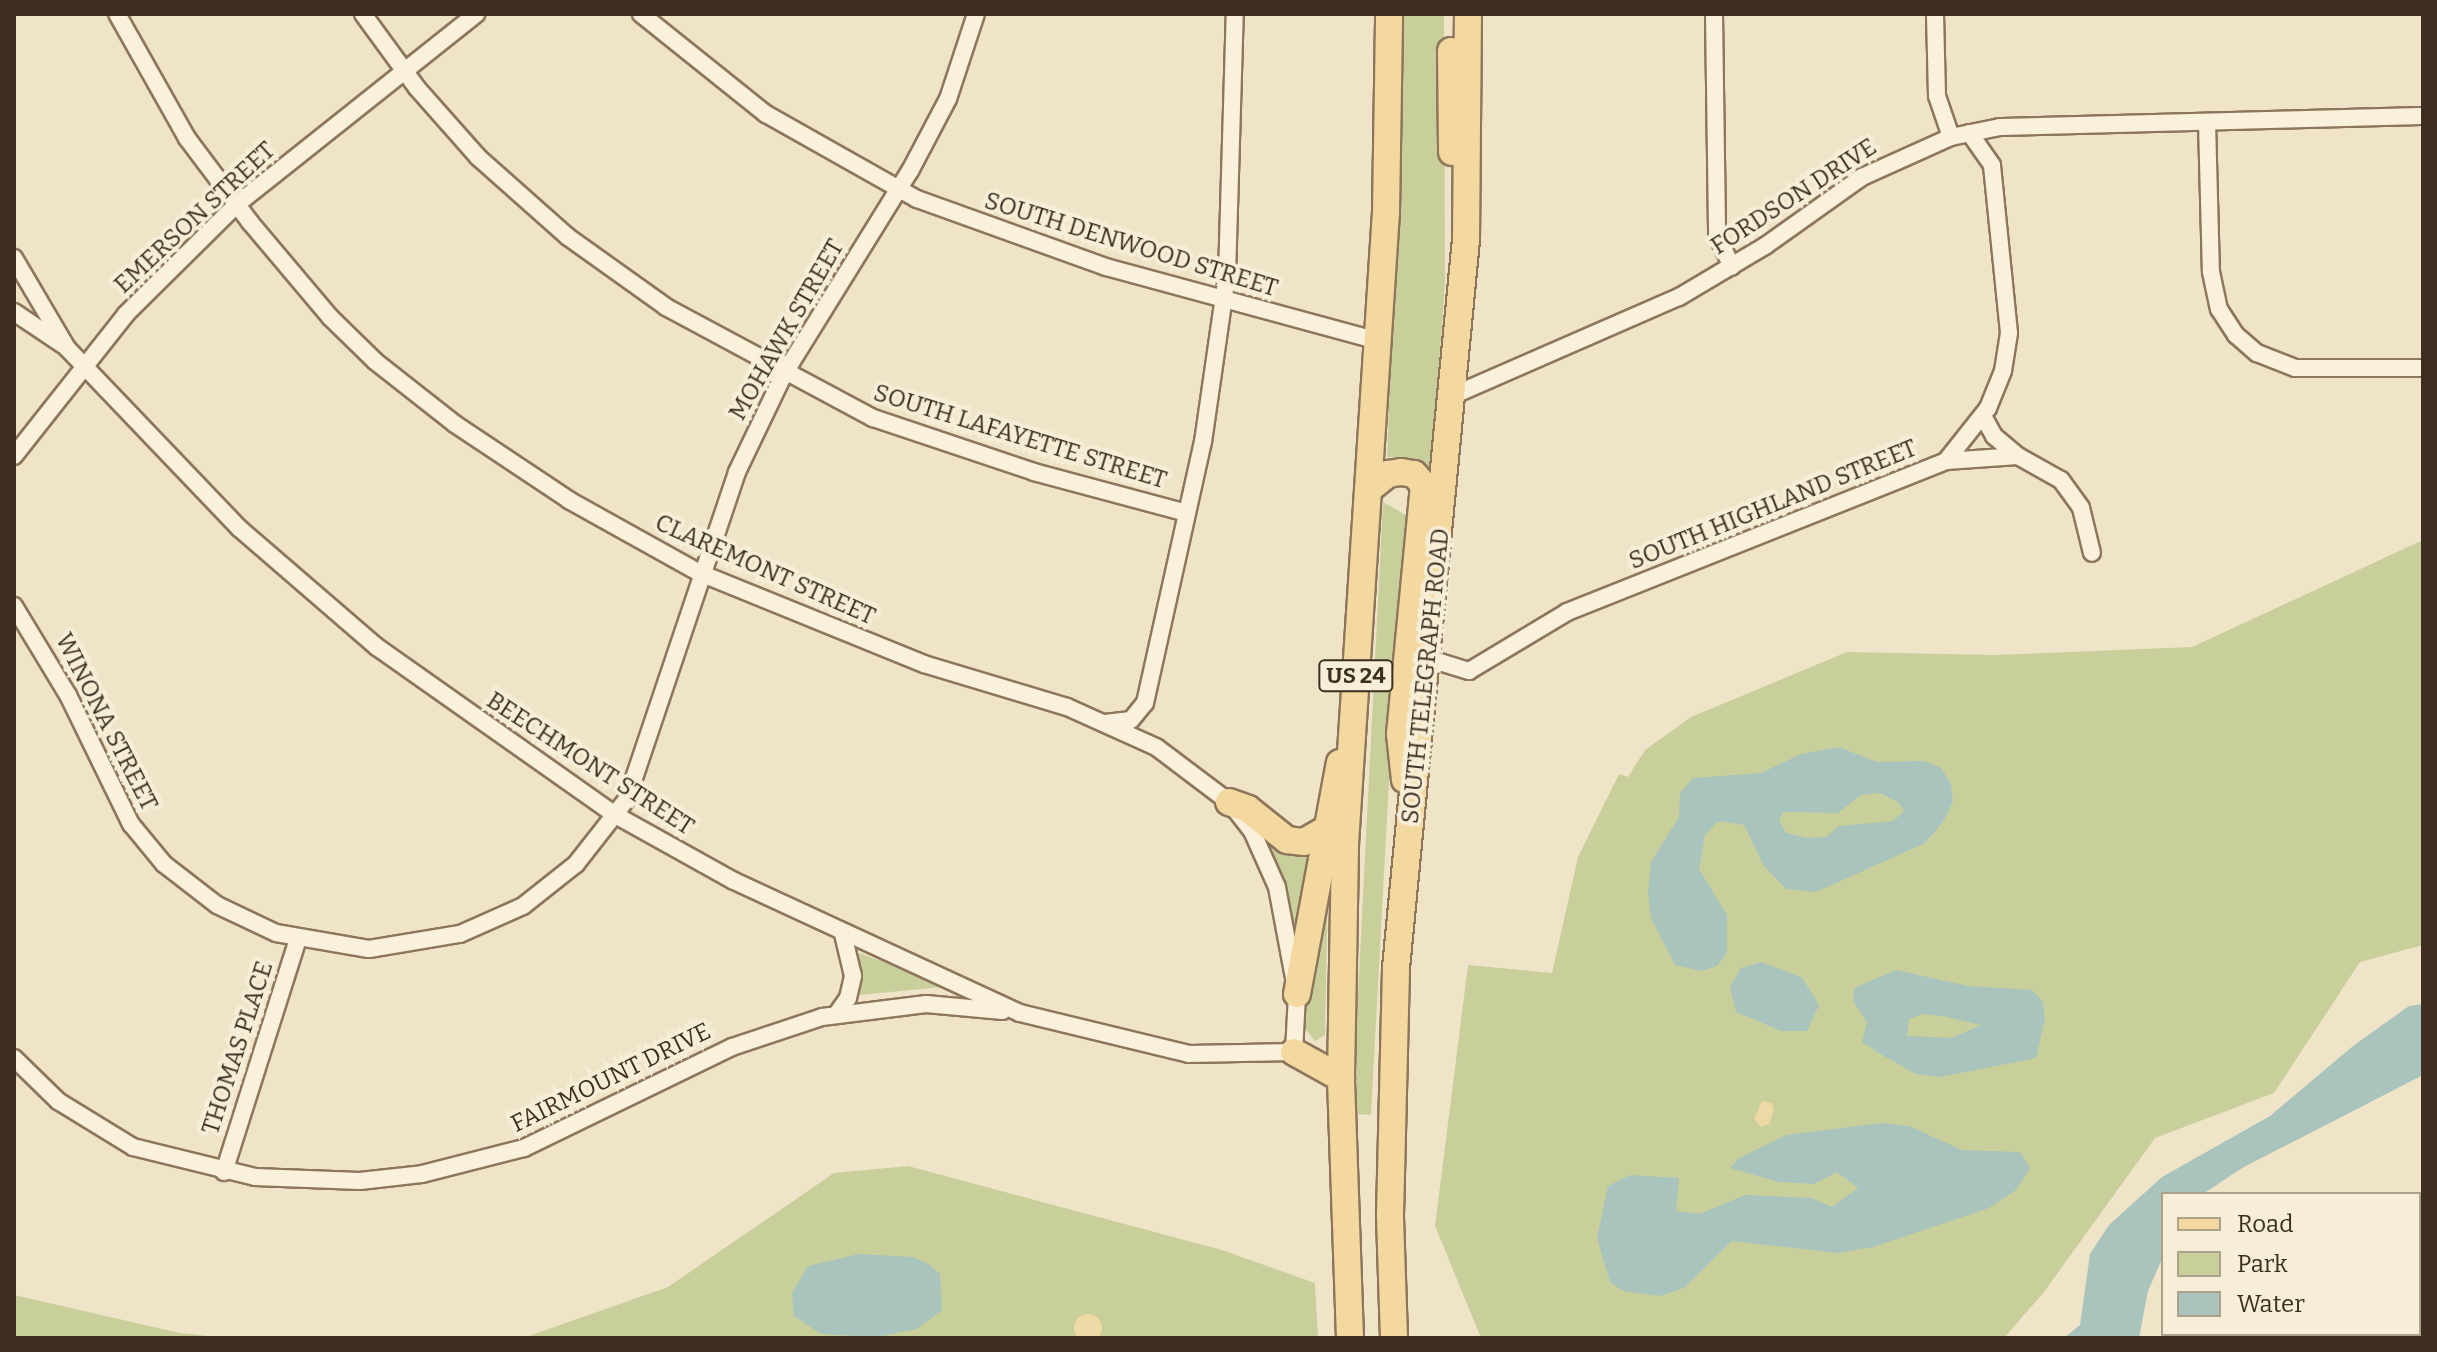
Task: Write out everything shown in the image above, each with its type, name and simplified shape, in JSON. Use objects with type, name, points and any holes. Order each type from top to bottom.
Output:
[{"type":"main road","name":"US 24","points":[[1350,1338],[1341,1078],[1345,844],[1378,341],[1389,14]]},
{"type":"main road","points":[[1451,14],[1452,245],[1461,295]]},
{"type":"main road","name":"SOUTH TELEGRAPH ROAD","points":[[1394,1338],[1391,1070],[1461,295],[1470,170],[1468,14]]},
{"type":"main road","points":[[1368,490],[1388,474],[1401,472],[1414,474],[1424,485],[1400,734],[1411,827]]},
{"type":"main road","points":[[1297,994],[1333,779],[1352,734]]},
{"type":"main road","points":[[1229,802],[1248,809],[1287,840],[1304,842],[1323,831]]},
{"type":"main road","points":[[1294,1052],[1341,1078]]},
{"type":"street","name":"CLAREMONT STREET","points":[[117,14],[163,100],[236,205],[330,317],[414,394],[569,500],[700,573],[924,664],[1026,692],[1100,722],[1156,747],[1229,802],[1252,831],[1277,887],[1297,994],[1294,1052]]},
{"type":"street","name":"SOUTH LAFAYETTE STREET","points":[[363,14],[403,69],[468,146],[568,237],[666,307],[784,374],[905,430],[1187,513]]},
{"type":"street","name":"EMERSON STREET","points":[[14,456],[82,365],[236,205],[403,69],[476,14]]},
{"type":"street","name":"SOUTH DENWOOD STREET","points":[[641,14],[766,114],[899,190],[1029,243],[1378,341]]},
{"type":"street","name":"MOHAWK STREET","points":[[617,816],[648,745],[700,573],[737,472],[784,374],[899,190],[948,99],[976,14]]},
{"type":"street","points":[[1100,722],[1131,720],[1145,703],[1187,513],[1225,299],[1235,14]]},
{"type":"street","points":[[1714,14],[1717,235],[1732,267]]},
{"type":"street","points":[[1935,14],[1937,96],[1951,137]]},
{"type":"street","name":"FORDSON DRIVE","points":[[1452,396],[1625,324],[1732,267],[1862,177],[1951,137],[2000,127],[2423,116]]},
{"type":"street","points":[[2207,122],[2211,272],[2226,322],[2246,345],[2282,365],[2387,370],[2423,368]]},
{"type":"street","name":"SOUTH HIGHLAND STREET","points":[[1430,659],[1469,671],[1567,612],[1946,461],[1983,416],[2003,371],[2009,333],[1992,165],[1970,133]]},
{"type":"street","name":"BEECHMONT STREET","points":[[14,258],[67,348],[239,528],[352,627],[478,722],[617,816],[843,934],[1020,1013],[1189,1054],[1294,1052]]},
{"type":"street","points":[[14,312],[67,348]]},
{"type":"street","points":[[1983,416],[1994,436],[2018,456],[2061,480],[2081,508],[2092,553]]},
{"type":"street","points":[[1946,461],[2018,456]]},
{"type":"street","name":"WINONA STREET","points":[[14,606],[68,695],[116,799],[149,848],[217,905],[298,939],[338,947],[392,948],[485,925],[559,879],[617,816]]},
{"type":"street","points":[[836,1015],[848,998],[853,976],[843,934]]},
{"type":"street","name":"THOMAS PLACE","points":[[224,1172],[298,939]]},
{"type":"street","name":"FAIRMOUNT DRIVE","points":[[14,1058],[58,1101],[113,1137],[224,1172],[286,1181],[360,1181],[488,1159],[560,1134],[732,1047],[836,1015],[926,1004],[1020,1013]]},
{"type":"green space","points":[[1404,14],[1444,14],[1445,284],[1431,468],[1411,458],[1387,457]]},
{"type":"green space","points":[[1383,502],[1413,519],[1391,744],[1371,1115],[1357,1114],[1357,1014]]},
{"type":"green space","points":[[2423,540],[2423,945],[2360,962],[2274,1093],[2155,1138],[2044,1292],[2004,1338],[1481,1338],[1435,1226],[1468,965],[1552,973],[1578,857],[1619,774],[1628,777],[1645,750],[1691,717],[1847,652],[1994,655],[2192,647]]},
{"type":"green space","points":[[1270,842],[1311,853],[1300,935],[1294,937],[1267,846]]},
{"type":"green space","points":[[1328,885],[1325,1035],[1315,1041],[1303,1026],[1303,993]]},
{"type":"green space","points":[[859,953],[921,976],[943,987],[859,995]]},
{"type":"green space","points":[[908,1166],[1222,1250],[1315,1283],[1318,1338],[523,1338],[668,1287],[834,1173]]},
{"type":"green space","points":[[14,1295],[180,1333],[227,1338],[14,1338]]},
{"type":"sand","points":[[1762,1101],[1772,1103],[1774,1110],[1769,1124],[1761,1127],[1754,1119]]},
{"type":"sand","points":[[1088,1314],[1098,1318],[1102,1328],[1098,1338],[1088,1342],[1078,1338],[1074,1328],[1078,1318]]},
{"type":"water","points":[[1839,747],[1877,762],[1924,761],[1941,768],[1951,784],[1953,802],[1943,822],[1925,843],[1816,892],[1786,889],[1764,866],[1744,825],[1718,821],[1705,835],[1699,869],[1727,915],[1727,953],[1717,966],[1702,971],[1675,965],[1651,918],[1648,893],[1651,862],[1679,817],[1680,793],[1693,778],[1761,773],[1801,754]],"holes":[[[1880,793],[1898,802],[1904,811],[1893,821],[1839,826],[1826,837],[1807,838],[1786,833],[1779,819],[1784,812],[1838,813],[1861,795]]]},
{"type":"water","points":[[1761,962],[1801,977],[1810,990],[1819,1005],[1807,1031],[1781,1031],[1736,1012],[1730,987],[1741,968]]},
{"type":"water","points":[[1896,970],[1968,986],[2032,990],[2043,1002],[2045,1019],[2036,1058],[1940,1077],[1916,1074],[1862,1042],[1867,1022],[1853,1001],[1854,988]],"holes":[[[1923,1014],[1981,1025],[1952,1038],[1907,1036],[1909,1019]]]},
{"type":"water","points":[[2423,1004],[2423,1075],[2242,1168],[2206,1192],[2161,1192],[2161,1262],[2148,1291],[2139,1338],[2064,1338],[2080,1325],[2090,1254],[2109,1225],[2162,1177],[2270,1116],[2353,1046],[2409,1006]]},
{"type":"water","points":[[1881,1123],[1909,1126],[1962,1150],[2020,1152],[2030,1168],[2016,1190],[1989,1208],[1873,1247],[1838,1253],[1732,1241],[1684,1288],[1660,1296],[1623,1291],[1610,1282],[1597,1238],[1608,1186],[1630,1175],[1679,1178],[1676,1211],[1700,1214],[1745,1195],[1812,1198],[1832,1207],[1858,1188],[1837,1172],[1814,1184],[1779,1182],[1730,1168],[1739,1158],[1786,1135]]},
{"type":"water","points":[[859,1254],[912,1257],[927,1263],[940,1274],[942,1310],[917,1329],[877,1337],[821,1334],[794,1316],[792,1293],[808,1266]]}]
